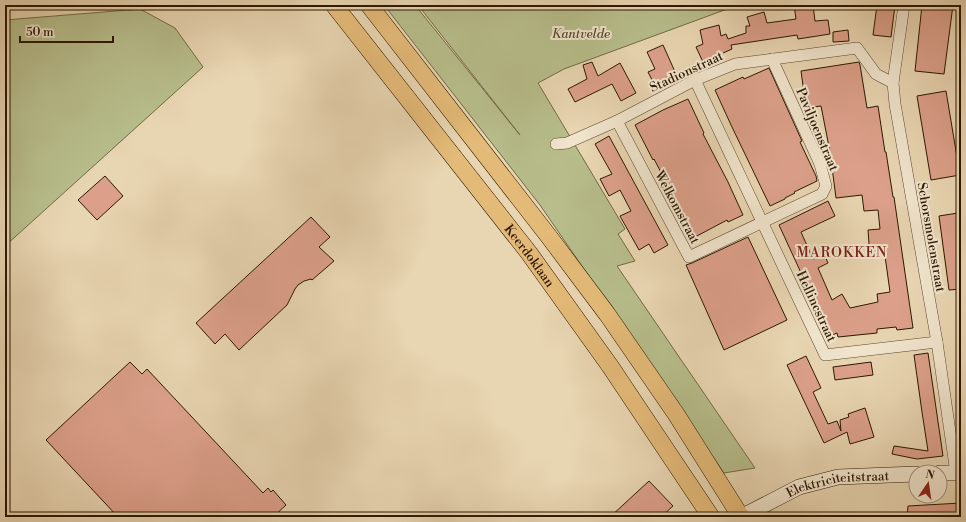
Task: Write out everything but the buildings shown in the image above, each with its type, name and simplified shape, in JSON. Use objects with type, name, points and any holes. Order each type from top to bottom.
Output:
[{"type":"main road","name":"Keerdoklaan","points":[[334,5],[529,254],[610,366],[711,517]]},
{"type":"main road","name":"Keerdoklaan","points":[[369,5],[550,238],[607,314],[676,414],[741,517]]},
{"type":"street","name":"Schorsmolenstraat","points":[[904,5],[893,84],[895,104],[959,473]]},
{"type":"street","name":"Stadionstraat","points":[[556,144],[567,142],[617,121],[695,80],[735,64],[857,48],[876,74],[893,84]]},
{"type":"street","name":"Paviljoenstraat","points":[[762,222],[822,194],[826,186],[820,164],[772,59]]},
{"type":"street","name":"Hellincstraat","points":[[695,80],[825,355],[937,342]]},
{"type":"street","name":"Welkomstraat","points":[[617,121],[689,257],[762,222]]},
{"type":"street","points":[[948,473],[959,473]]},
{"type":"street","name":"Elektriciteitstraat","points":[[741,517],[805,485],[838,477],[908,474]]},
{"type":"green space","name":"Kantvelde","points":[[384,5],[415,5],[520,135],[418,5],[738,5],[564,69],[538,83],[625,229],[618,234],[635,261],[617,266],[755,468],[724,473],[540,205]]},
{"type":"green space","points":[[140,9],[175,28],[203,67],[5,246],[5,20]]},
{"type":"district","name":"MAROKKEN","points":[[842,252]]}]
